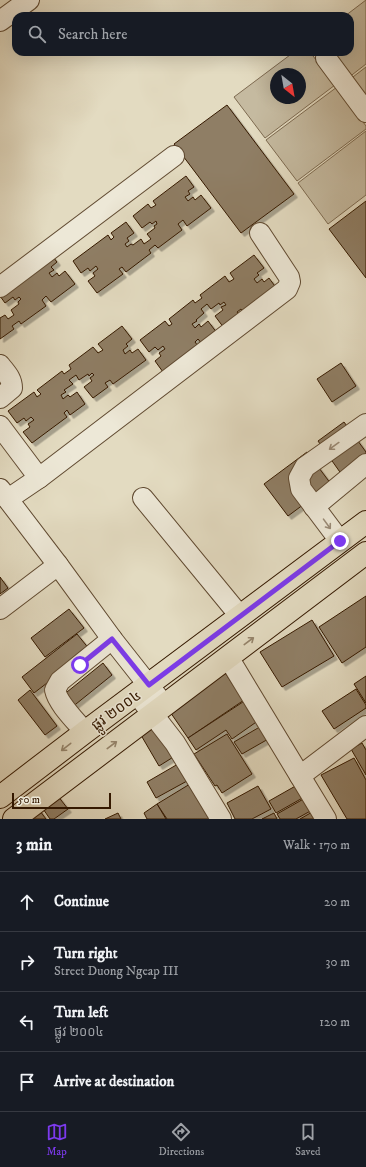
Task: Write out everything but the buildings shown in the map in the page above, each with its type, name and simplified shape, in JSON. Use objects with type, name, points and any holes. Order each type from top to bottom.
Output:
[{"type":"main road","name":"ផ្លូវ ២០០៤","points":[[0,797],[366,522]]},
{"type":"main road","name":"ផ្លូវ ២០០៤","points":[[14,819],[366,553]]},
{"type":"street","points":[[12,12],[29,0]]},
{"type":"street","points":[[0,21],[12,12]]},
{"type":"street","points":[[326,58],[366,112]]},
{"type":"street","points":[[0,287],[174,156]]},
{"type":"street","points":[[221,819],[175,742],[159,709],[143,689],[112,639],[4,494],[39,478],[287,289],[290,282],[289,277],[260,233]]},
{"type":"street","points":[[0,365],[12,380],[12,388],[0,398]]},
{"type":"street","points":[[340,541],[301,489],[299,478],[305,467],[366,424]]},
{"type":"street","points":[[0,426],[39,478]]},
{"type":"street","points":[[314,507],[366,464]]},
{"type":"street","points":[[143,498],[240,616]]},
{"type":"street","points":[[0,609],[58,565]]},
{"type":"street","points":[[85,732],[62,703],[55,690],[60,681],[112,639]]},
{"type":"street","points":[[228,657],[326,819]]},
{"type":"street","points":[[300,776],[366,726]]},
{"type":"shaded area","points":[[366,0],[366,64],[348,78],[332,56],[354,56],[354,12],[350,12]]},
{"type":"shaded area","points":[[289,56],[313,56],[335,85],[265,138],[234,97],[270,70],[270,104],[306,104],[306,68],[273,68]]},
{"type":"shaded area","points":[[366,67],[366,102],[349,80]]},
{"type":"shaded area","points":[[337,87],[366,126],[366,129],[297,181],[266,140]]},
{"type":"shaded area","points":[[366,131],[366,195],[328,224],[298,183]]},
{"type":"route","points":[[80,665],[112,639],[149,685],[340,541]]}]
